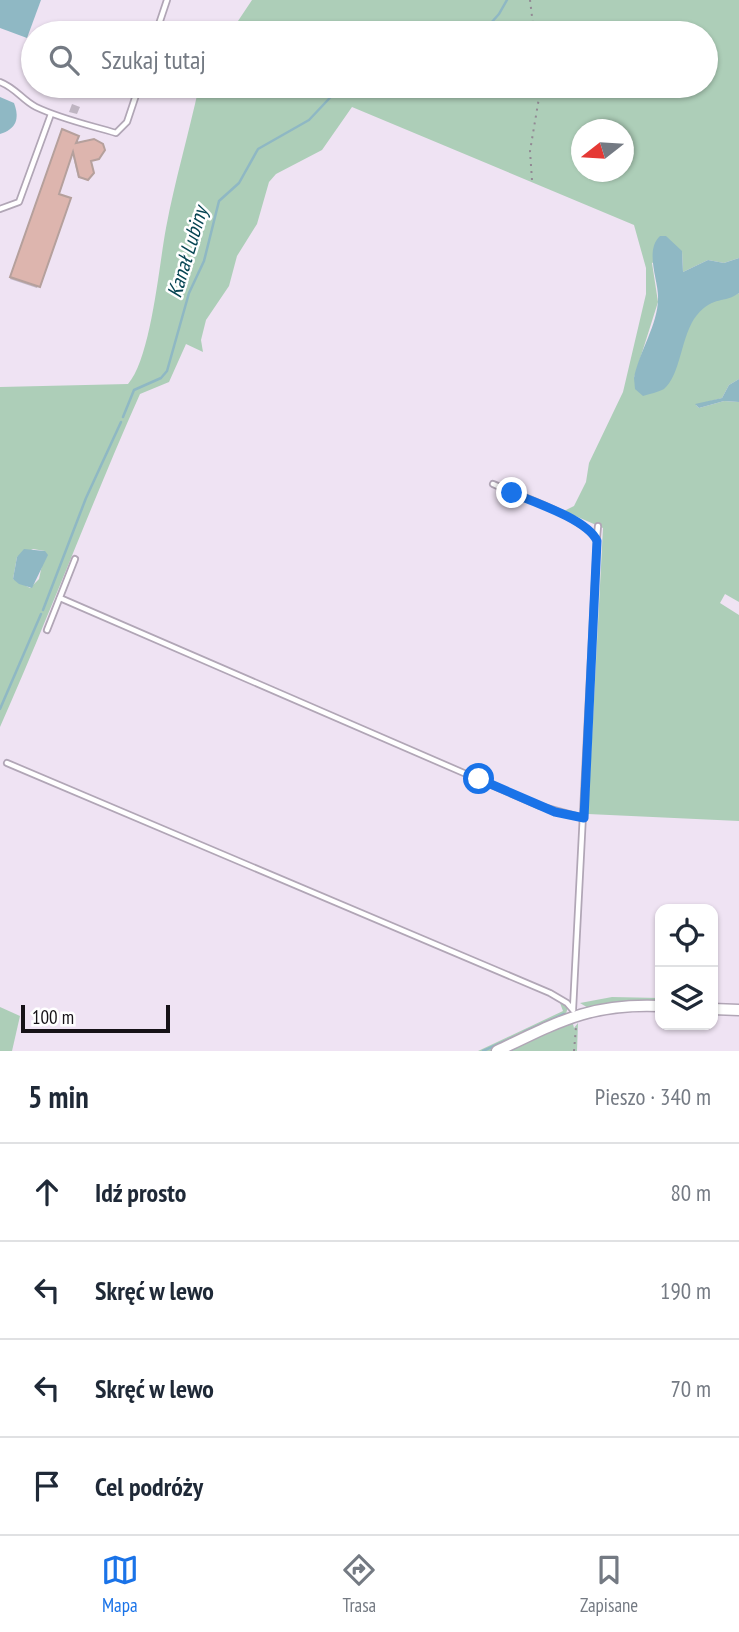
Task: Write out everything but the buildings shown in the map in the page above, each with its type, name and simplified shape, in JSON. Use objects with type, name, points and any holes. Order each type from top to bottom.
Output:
[{"type":"street","points":[[497,1051],[574,1014],[610,1006],[655,1006]]},
{"type":"street","points":[[718,1009],[739,1010]]},
{"type":"lane","points":[[160,21],[167,0]]},
{"type":"lane","points":[[0,82],[15,87],[21,93]]},
{"type":"lane","points":[[25,98],[31,104],[51,114],[116,133],[127,122],[135,98]]},
{"type":"lane","points":[[0,209],[4,211],[19,202],[51,114]]},
{"type":"lane","points":[[493,484],[578,523],[591,531],[597,541]]},
{"type":"lane","points":[[574,1014],[598,526]]},
{"type":"lane","points":[[47,630],[75,559]]},
{"type":"lane","points":[[60,598],[540,806],[584,818]]},
{"type":"lane","points":[[7,763],[550,993],[567,1003],[574,1014]]},
{"type":"path","points":[[530,0],[533,21]]},
{"type":"path","points":[[532,180],[530,150],[539,98]]},
{"type":"path","points":[[574,1014],[574,1051]]},
{"type":"green space","points":[[252,0],[739,0],[739,258],[724,263],[708,260],[683,272],[682,251],[652,263],[658,302],[634,378],[675,369],[687,331],[697,314],[712,300],[739,293],[739,379],[729,385],[722,398],[696,405],[699,408],[724,401],[739,402],[739,602],[725,594],[720,603],[739,615],[739,821],[588,814],[603,528],[564,511],[574,506],[586,482],[589,463],[623,392],[646,294],[646,268],[634,225],[352,107],[322,150],[276,174],[269,182],[257,224],[237,256],[229,286],[206,320],[201,340],[203,352],[186,344],[169,382],[140,394],[0,727],[0,387],[128,384],[143,354],[163,244],[196,98],[718,98],[718,21],[238,21]],"holes":[[[33,549],[45,551],[39,579],[30,588],[13,579],[17,557]]]},
{"type":"green space","points":[[612,997],[655,998],[655,1009],[595,1012],[580,1003]]},
{"type":"green space","points":[[560,1003],[568,1007],[565,1017],[491,1051],[478,1051],[563,1011]]},
{"type":"green space","points":[[0,1007],[20,1016],[12,1051],[0,1051]]},
{"type":"green space","points":[[572,1020],[574,1028],[578,1023],[577,1051],[501,1051]]},
{"type":"water","points":[[0,0],[41,0],[33,21],[21,21],[21,36],[0,28]]},
{"type":"water","points":[[0,97],[14,103],[17,114],[13,126],[0,134]]},
{"type":"water","points":[[660,236],[666,236],[682,251],[683,272],[708,260],[724,263],[739,258],[739,293],[714,302],[697,315],[687,333],[670,383],[662,390],[643,396],[635,389],[634,378],[657,309],[658,292],[653,250]]},
{"type":"water","points":[[739,379],[739,402],[724,401],[699,408],[695,404],[722,398],[729,385]]},
{"type":"water","points":[[24,549],[45,551],[48,555],[32,588],[13,579],[17,557]]},
{"type":"waterway","name":"Kanał Lubiny","points":[[493,21],[507,0]]},
{"type":"waterway","name":"Kanał Lubiny","points":[[123,417],[134,390],[161,378],[167,371],[189,293],[204,261],[219,201],[239,183],[258,149],[309,120],[330,98]]},
{"type":"waterway","name":"Kanał Lubiny","points":[[43,610],[86,498],[121,422]]},
{"type":"waterway","name":"Kanał Lubiny","points":[[0,709],[41,614]]},
{"type":"waterway","points":[[524,1032],[564,1014]]},
{"type":"waterway","points":[[483,1051],[514,1037]]},
{"type":"waterway","points":[[509,1051],[517,1047]]},
{"type":"route","points":[[479,779],[555,812],[584,818],[597,593],[597,541],[591,531],[578,523],[512,493]]}]
